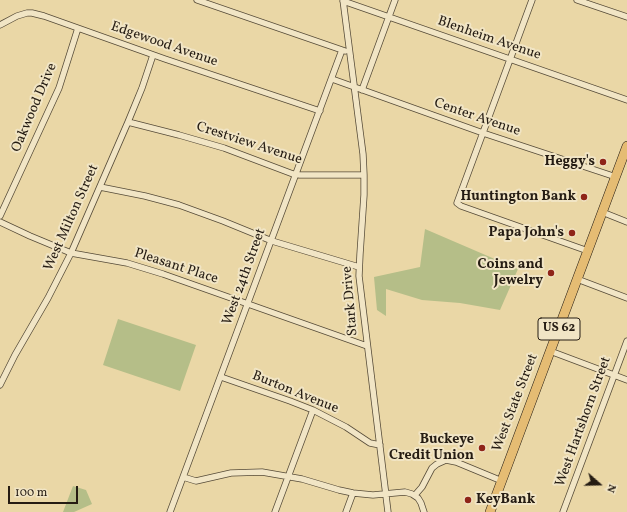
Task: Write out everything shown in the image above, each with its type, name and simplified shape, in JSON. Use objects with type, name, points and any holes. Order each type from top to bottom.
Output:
[{"type":"highway","name":"West State Street","points":[[490,512],[627,146]]},
{"type":"street","points":[[197,0],[342,50],[349,51]]},
{"type":"street","name":"Blenheim Avenue","points":[[343,0],[627,100]]},
{"type":"street","name":"Stark Drive","points":[[343,0],[363,154],[364,195],[359,268],[360,283],[388,512]]},
{"type":"street","points":[[362,90],[395,0]]},
{"type":"street","points":[[532,0],[457,201],[461,206],[588,251]]},
{"type":"street","points":[[577,0],[627,17]]},
{"type":"street","name":"Edgewood Avenue","points":[[0,25],[17,16],[27,13],[44,16],[153,55],[320,111]]},
{"type":"street","name":"Oakwood Drive","points":[[0,216],[59,88],[78,28]]},
{"type":"street","name":"West 24th Street","points":[[170,512],[342,50]]},
{"type":"street","name":"West Milton Street","points":[[0,385],[14,355],[48,298],[71,253],[128,122],[142,88],[153,55]]},
{"type":"street","name":"Center Avenue","points":[[332,79],[616,177]]},
{"type":"street","name":"Crestview Avenue","points":[[128,122],[224,148],[293,174],[364,175]]},
{"type":"street","points":[[100,187],[145,196],[179,205],[272,241],[359,268]]},
{"type":"street","points":[[602,212],[627,222]]},
{"type":"street","name":"Pleasant Place","points":[[0,222],[71,253],[111,260],[164,274],[367,346]]},
{"type":"street","points":[[577,279],[627,298]]},
{"type":"street","name":"West Hartshorn Street","points":[[563,512],[627,341]]},
{"type":"street","points":[[550,351],[627,380]]},
{"type":"street","name":"Burton Avenue","points":[[221,377],[313,410],[346,427],[370,443],[380,446]]},
{"type":"street","points":[[274,512],[313,410]]},
{"type":"street","points":[[415,496],[422,487],[432,468],[446,460],[456,462],[502,481]]},
{"type":"street","points":[[183,477],[196,481],[224,474],[262,472],[288,476],[353,493],[373,495],[405,492],[415,496],[421,503],[424,512]]},
{"type":"street","points":[[346,512],[353,493]]},
{"type":"green space","points":[[425,229],[518,269],[500,310],[460,303],[422,300],[386,289],[386,316],[377,310],[374,277],[420,267]]},
{"type":"green space","points":[[118,319],[196,345],[180,391],[103,365]]},
{"type":"green space","points":[[73,486],[86,490],[92,504],[74,512],[63,512]]},
{"type":"place","name":"Heggy's","points":[[603,162]]},
{"type":"place","name":"Huntington Bank","points":[[584,197]]},
{"type":"place","name":"Papa John's","points":[[572,233]]},
{"type":"place","name":"Coins and Jewelry","points":[[551,273]]},
{"type":"place","name":"Buckeye Credit Union","points":[[482,448]]},
{"type":"place","name":"KeyBank","points":[[468,500]]}]
